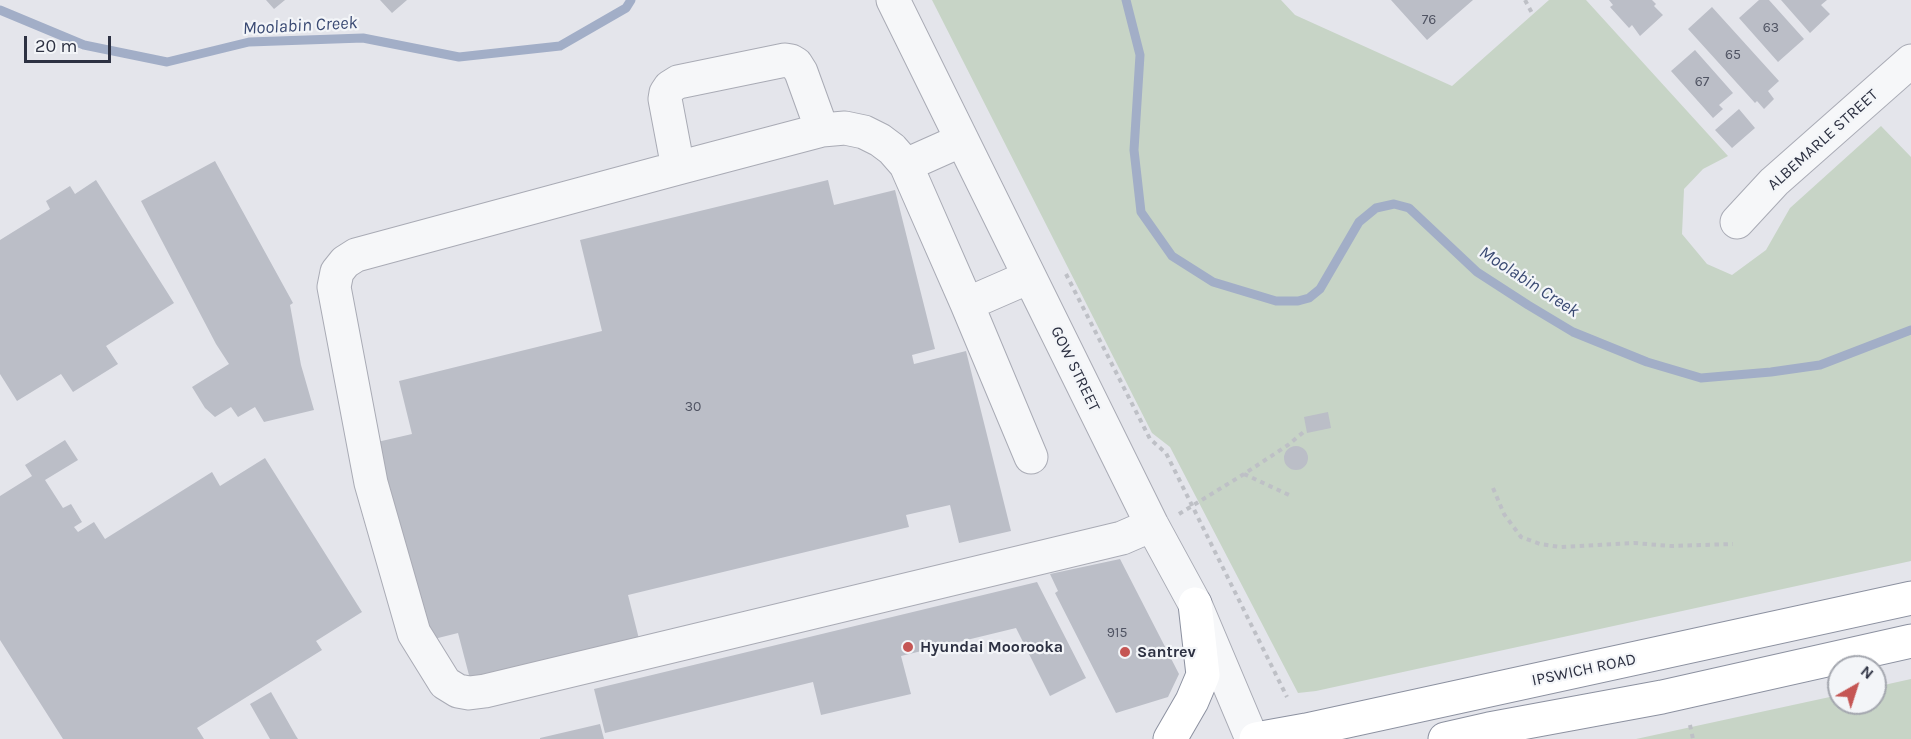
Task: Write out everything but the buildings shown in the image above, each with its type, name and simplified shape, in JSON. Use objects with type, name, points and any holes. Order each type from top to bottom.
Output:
[{"type":"highway","name":"IPSWICH ROAD","points":[[1254,739],[1318,728],[1911,598]]},
{"type":"highway","points":[[1170,739],[1192,701],[1203,675],[1195,604]]},
{"type":"highway","points":[[1445,739],[1662,697],[1911,641]]},
{"type":"street","name":"GOW STREET","points":[[893,0],[1029,277],[1164,521],[1195,604],[1254,739]]},
{"type":"street","points":[[678,168],[665,99],[670,87],[678,82],[785,60],[792,61],[801,72],[822,130]]},
{"type":"street","name":"ALBEMARLE STREET","points":[[1737,222],[1774,182],[1911,61]]},
{"type":"street","points":[[1031,457],[906,165],[892,149],[864,132],[845,128],[822,130],[678,168],[356,255],[345,262],[337,272],[334,287],[371,483],[414,633],[445,683],[458,691],[469,693],[485,691],[1122,538],[1164,521]]},
{"type":"street","points":[[906,165],[962,140]]},
{"type":"street","points":[[967,304],[1029,277]]},
{"type":"path","points":[[1525,0],[1533,15]]},
{"type":"path","points":[[1064,271],[1149,439],[1166,453],[1287,697]]},
{"type":"path","points":[[1164,521],[1244,474],[1288,445],[1306,430]]},
{"type":"path","points":[[1244,474],[1289,495]]},
{"type":"path","points":[[1492,488],[1504,514],[1521,537],[1540,544],[1560,548],[1634,543],[1671,546],[1733,544]]},
{"type":"path","points":[[1690,724],[1693,739]]},
{"type":"green space","points":[[932,0],[1281,0],[1295,15],[1452,86],[1549,0],[1586,0],[1728,156],[1703,169],[1684,189],[1682,234],[1707,264],[1732,275],[1766,250],[1790,208],[1881,126],[1911,157],[1911,561],[1316,691],[1298,693],[1170,447],[1152,433]]},
{"type":"green space","points":[[1911,679],[1911,739],[1636,739],[1827,698],[1827,715],[1887,715],[1887,684]]},
{"type":"waterway","name":"Moolabin Creek","points":[[0,10],[84,45],[167,62],[249,42],[363,38],[459,57],[560,46],[626,8],[631,0]]},
{"type":"waterway","name":"Moolabin Creek","points":[[1126,0],[1140,55],[1134,150],[1141,212],[1172,256],[1213,282],[1276,301],[1298,301],[1309,298],[1320,289],[1359,222],[1376,208],[1394,204],[1409,208],[1477,272],[1573,332],[1647,362],[1701,378],[1820,365],[1911,330]]},
{"type":"place","name":"Hyundai Moorooka","points":[[908,647]]},
{"type":"place","name":"Santrev","points":[[1125,652]]}]
